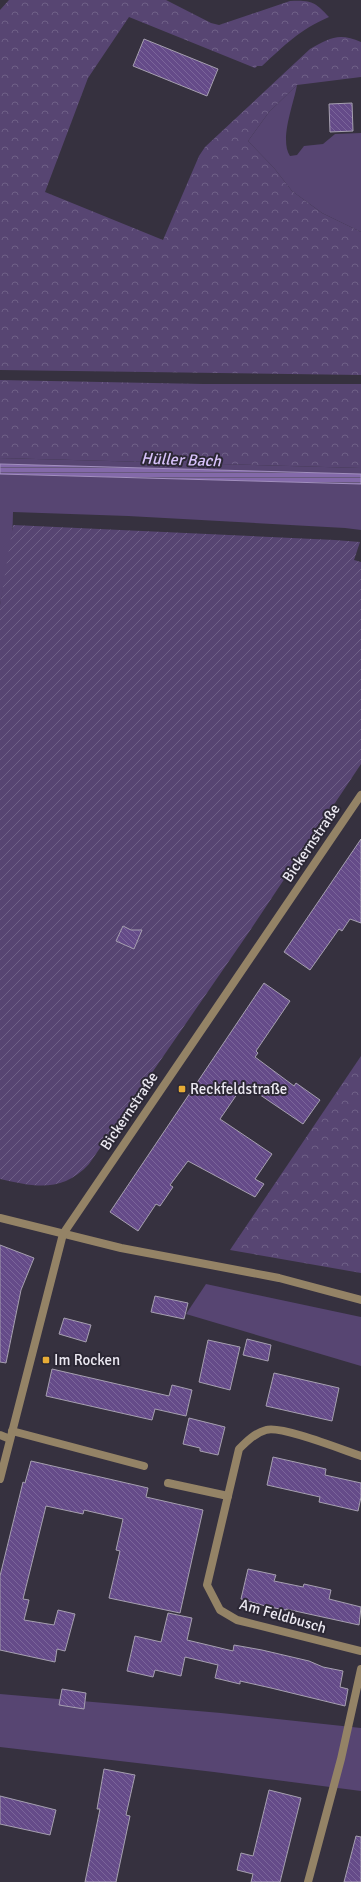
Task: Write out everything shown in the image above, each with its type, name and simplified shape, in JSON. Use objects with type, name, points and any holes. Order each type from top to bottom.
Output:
[{"type":"street","name":"Bickernstraße","points":[[0,1479],[63,1234],[361,795]]},
{"type":"street","points":[[0,1218],[63,1234],[279,1278],[361,1300]]},
{"type":"street","name":"Am Feldbusch","points":[[361,1456],[285,1431],[268,1429],[249,1438],[239,1449],[207,1585],[220,1610],[237,1620],[361,1651]]},
{"type":"street","points":[[12,1431],[144,1466]]},
{"type":"street","points":[[0,1435],[10,1440]]},
{"type":"street","points":[[168,1483],[228,1496]]},
{"type":"street","points":[[308,1882],[340,1759],[361,1670]]},
{"type":"green space","points":[[9,0],[166,0],[211,23],[219,25],[290,1],[303,1],[316,5],[329,17],[301,32],[262,66],[257,66],[255,68],[129,17],[88,78],[45,192],[163,240],[199,156],[205,147],[310,49],[329,39],[340,37],[346,37],[361,42],[361,77],[297,85],[269,112],[248,141],[274,168],[292,191],[322,213],[361,232],[361,375],[0,370],[0,10]]},
{"type":"green space","points":[[297,85],[288,121],[286,141],[290,156],[297,155],[304,146],[323,144],[335,134],[361,133],[361,232],[322,213],[292,191],[274,168],[248,141],[269,112]]},
{"type":"green space","points":[[0,380],[203,384],[361,384],[361,468],[0,458]]},
{"type":"green space","points":[[0,458],[361,468],[361,474],[0,464]]},
{"type":"green space","points":[[0,474],[361,484],[361,530],[128,516],[13,512],[13,524],[7,571],[0,605]]},
{"type":"green space","points":[[13,525],[360,542],[354,560],[361,562],[361,764],[249,932],[89,1164],[69,1180],[58,1184],[48,1185],[25,1184],[0,1179],[0,605]]},
{"type":"green space","points":[[361,1056],[361,1273],[230,1250]]},
{"type":"green space","points":[[206,1284],[361,1317],[361,1366],[186,1314]]},
{"type":"green space","points":[[0,1694],[221,1713],[361,1728],[361,1791],[0,1747]]},
{"type":"shaded area","points":[[0,464],[361,474],[361,484],[0,474]]},
{"type":"building","points":[[144,39],[218,69],[207,96],[133,66]]},
{"type":"building","points":[[352,103],[353,131],[330,132],[329,104]]},
{"type":"building","points":[[361,839],[361,923],[350,919],[342,931],[339,929],[310,970],[284,952]]},
{"type":"building","points":[[123,926],[131,930],[142,930],[134,949],[116,941]]},
{"type":"building","points":[[264,983],[290,1001],[256,1051],[258,1053],[255,1057],[294,1086],[296,1083],[320,1100],[303,1124],[244,1084],[220,1119],[272,1154],[255,1179],[264,1184],[255,1197],[188,1161],[170,1185],[173,1187],[160,1206],[156,1204],[138,1231],[110,1212]]},
{"type":"building","points":[[0,1245],[34,1258],[21,1290],[6,1363],[0,1362]]},
{"type":"building","points":[[155,1296],[188,1303],[184,1319],[151,1312]]},
{"type":"building","points":[[64,1318],[91,1325],[86,1342],[59,1334]]},
{"type":"building","points":[[247,1339],[271,1345],[268,1361],[243,1355]]},
{"type":"building","points":[[208,1340],[240,1347],[230,1390],[199,1382]]},
{"type":"building","points":[[52,1369],[169,1396],[172,1385],[192,1390],[186,1416],[155,1409],[152,1420],[46,1396]]},
{"type":"building","points":[[274,1373],[339,1388],[332,1421],[266,1406]]},
{"type":"building","points":[[189,1418],[225,1427],[218,1455],[200,1451],[200,1448],[183,1444]]},
{"type":"building","points":[[273,1457],[326,1469],[325,1475],[361,1483],[361,1497],[358,1511],[319,1502],[320,1497],[267,1485]]},
{"type":"building","points":[[31,1461],[148,1488],[146,1497],[203,1510],[180,1613],[109,1598],[120,1551],[116,1550],[123,1519],[84,1510],[83,1514],[46,1506],[23,1599],[29,1600],[24,1620],[54,1625],[58,1610],[75,1614],[65,1651],[57,1649],[55,1662],[0,1650],[0,1576],[23,1482],[25,1483]]},
{"type":"building","points":[[248,1569],[276,1575],[274,1581],[303,1587],[304,1584],[331,1590],[329,1599],[361,1607],[359,1625],[286,1609],[269,1607],[241,1599]]},
{"type":"building","points":[[168,1613],[192,1618],[187,1640],[233,1651],[234,1645],[262,1650],[343,1671],[340,1687],[348,1689],[345,1706],[240,1681],[240,1684],[215,1678],[218,1665],[185,1657],[181,1676],[155,1670],[153,1677],[127,1671],[135,1636],[161,1642]]},
{"type":"building","points":[[62,1689],[86,1693],[84,1709],[59,1705]]},
{"type":"building","points":[[104,1769],[135,1775],[126,1815],[130,1816],[116,1882],[85,1882],[100,1809],[97,1809]]},
{"type":"building","points":[[269,1790],[301,1798],[280,1882],[251,1882],[253,1874],[237,1870],[241,1853],[253,1856]]},
{"type":"building","points":[[0,1796],[56,1810],[50,1835],[0,1824]]},
{"type":"building","points":[[356,1836],[361,1837],[361,1882],[344,1882]]},
{"type":"place","name":"Reckfeldstraße","points":[[182,1089]]},
{"type":"place","name":"Im Rocken","points":[[46,1360]]},
{"type":"water label","name":"Hüller Bach","points":[[181,460]]}]
